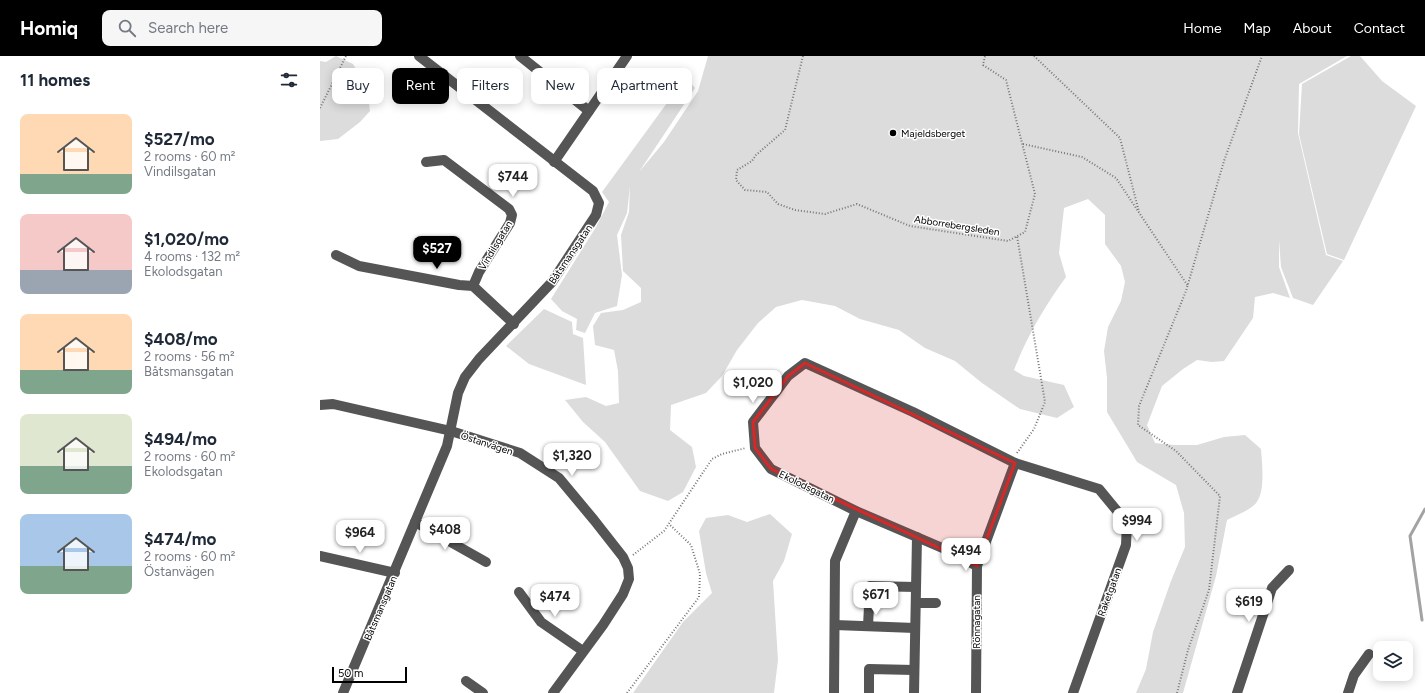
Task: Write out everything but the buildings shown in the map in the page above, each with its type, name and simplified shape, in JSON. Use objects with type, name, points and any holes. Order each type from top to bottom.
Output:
[{"type":"street","name":"Båtsmansgatan","points":[[343,693],[395,573],[447,446],[458,393],[465,377],[479,359],[514,324],[552,282],[596,216],[599,203],[593,192],[419,56]]},
{"type":"street","points":[[520,56],[589,111]]},
{"type":"street","points":[[554,162],[627,56]]},
{"type":"street","name":"Vindilsgatan","points":[[426,162],[444,160],[508,208],[512,215],[510,223],[479,272],[473,286]]},
{"type":"street","points":[[336,255],[359,266],[459,285],[473,286],[514,324]]},
{"type":"street","points":[[755,446],[753,422],[788,376],[805,363],[893,403],[1013,462]]},
{"type":"street","name":"Östanvägen","points":[[320,405],[334,404],[451,431],[520,453],[536,461],[559,478],[594,520],[625,562],[628,568],[629,579],[623,594],[553,693]]},
{"type":"street","name":"Ekolodsgatan","points":[[755,446],[771,469],[856,511],[917,537],[977,566]]},
{"type":"street","name":"Rönnagatan","points":[[976,693],[977,566],[1013,462]]},
{"type":"street","name":"Raketgatan","points":[[1013,462],[1099,489],[1127,523],[1126,545],[1073,693]]},
{"type":"street","points":[[834,693],[835,561],[856,511]]},
{"type":"street","points":[[415,522],[486,562]]},
{"type":"street","points":[[914,693],[917,537]]},
{"type":"street","points":[[320,556],[395,573]]},
{"type":"street","points":[[1237,693],[1272,588],[1289,570]]},
{"type":"street","points":[[868,626],[870,586],[916,587]]},
{"type":"street","points":[[519,592],[541,622],[583,651]]},
{"type":"street","points":[[916,603],[936,603]]},
{"type":"street","points":[[835,625],[915,628]]},
{"type":"street","points":[[1348,693],[1354,675],[1370,654]]},
{"type":"street","points":[[869,693],[869,669],[914,670]]},
{"type":"street","points":[[466,681],[482,693]]},
{"type":"path","points":[[320,108],[346,56]]},
{"type":"path","name":"Abborrebergsleden","points":[[803,56],[785,130],[756,154],[752,161],[737,170],[736,180],[745,190],[767,192],[778,204],[795,210],[825,214],[857,204],[910,226],[1008,241],[1017,236]]},
{"type":"path","points":[[985,56],[983,65],[1006,80],[1035,194],[1025,232],[1017,236],[1045,402],[1034,429],[1013,462]]},
{"type":"path","points":[[1034,56],[1120,138],[1140,213]]},
{"type":"path","points":[[1177,693],[1188,650],[1209,590],[1220,496],[1176,451],[1138,425],[1139,406],[1188,286],[1224,161],[1262,56]]},
{"type":"path","points":[[1022,144],[1082,157],[1116,178],[1188,286]]},
{"type":"path","points":[[625,562],[664,531],[670,524],[712,459],[722,454],[755,446]]},
{"type":"path","points":[[627,693],[699,596],[700,574],[691,545],[670,524]]},
{"type":"highlighted area","points":[[805,363],[1015,463],[977,566],[771,469],[755,448],[753,422],[788,376]]},
{"type":"shaded area","points":[[336,56],[353,64],[355,68],[332,68],[332,104],[369,104],[370,111],[360,122],[338,139],[320,141],[320,61],[326,62]]},
{"type":"shaded area","points":[[708,56],[1347,56],[1299,84],[1298,133],[1326,255],[1343,261],[1313,305],[1293,298],[1281,267],[1279,240],[1279,267],[1290,298],[1273,293],[1255,297],[1253,318],[1224,361],[1212,362],[1197,360],[1162,386],[1147,425],[1155,443],[1197,445],[1224,437],[1245,435],[1261,449],[1262,489],[1256,504],[1244,512],[1227,520],[1216,576],[1183,693],[1136,693],[1146,669],[1153,632],[1185,547],[1184,513],[1176,485],[1137,462],[1107,412],[1107,378],[1104,351],[1108,327],[1121,301],[1125,282],[1121,266],[1105,244],[1105,215],[1088,199],[1064,208],[1059,253],[1066,277],[1037,322],[1014,370],[1024,376],[1064,385],[1074,407],[1057,418],[1020,409],[982,383],[955,361],[925,348],[899,330],[860,319],[835,306],[802,300],[776,307],[758,323],[737,350],[722,376],[706,393],[671,405],[670,430],[692,447],[696,467],[683,492],[668,501],[640,491],[605,442],[583,422],[565,400],[586,397],[606,406],[619,403],[618,371],[614,350],[595,345],[593,326],[601,313],[623,310],[641,302],[641,288],[623,271],[621,235],[629,212],[630,186],[627,213],[617,235],[622,275],[617,306],[595,313],[585,333],[576,330],[577,319],[562,311],[551,299],[596,227],[609,202],[602,192],[666,104],[684,104],[639,172],[664,142],[689,104],[692,104],[692,100],[698,91]]},
{"type":"shaded area","points":[[1351,56],[1360,56],[1382,81],[1416,106],[1344,260],[1327,254],[1299,134],[1302,84]]},
{"type":"shaded area","points":[[692,84],[695,88],[692,92]]},
{"type":"shaded area","points":[[544,309],[572,322],[573,334],[583,338],[586,385],[529,364],[506,346]]},
{"type":"shaded area","points":[[770,514],[792,534],[784,561],[773,581],[778,660],[774,693],[633,693],[683,622],[712,593],[706,573],[699,531],[706,518],[728,515],[747,522]]},
{"type":"waterway","points":[[1422,620],[1410,536],[1425,509]]},
{"type":"place","name":"Majeldsberget","points":[[893,133]]}]
